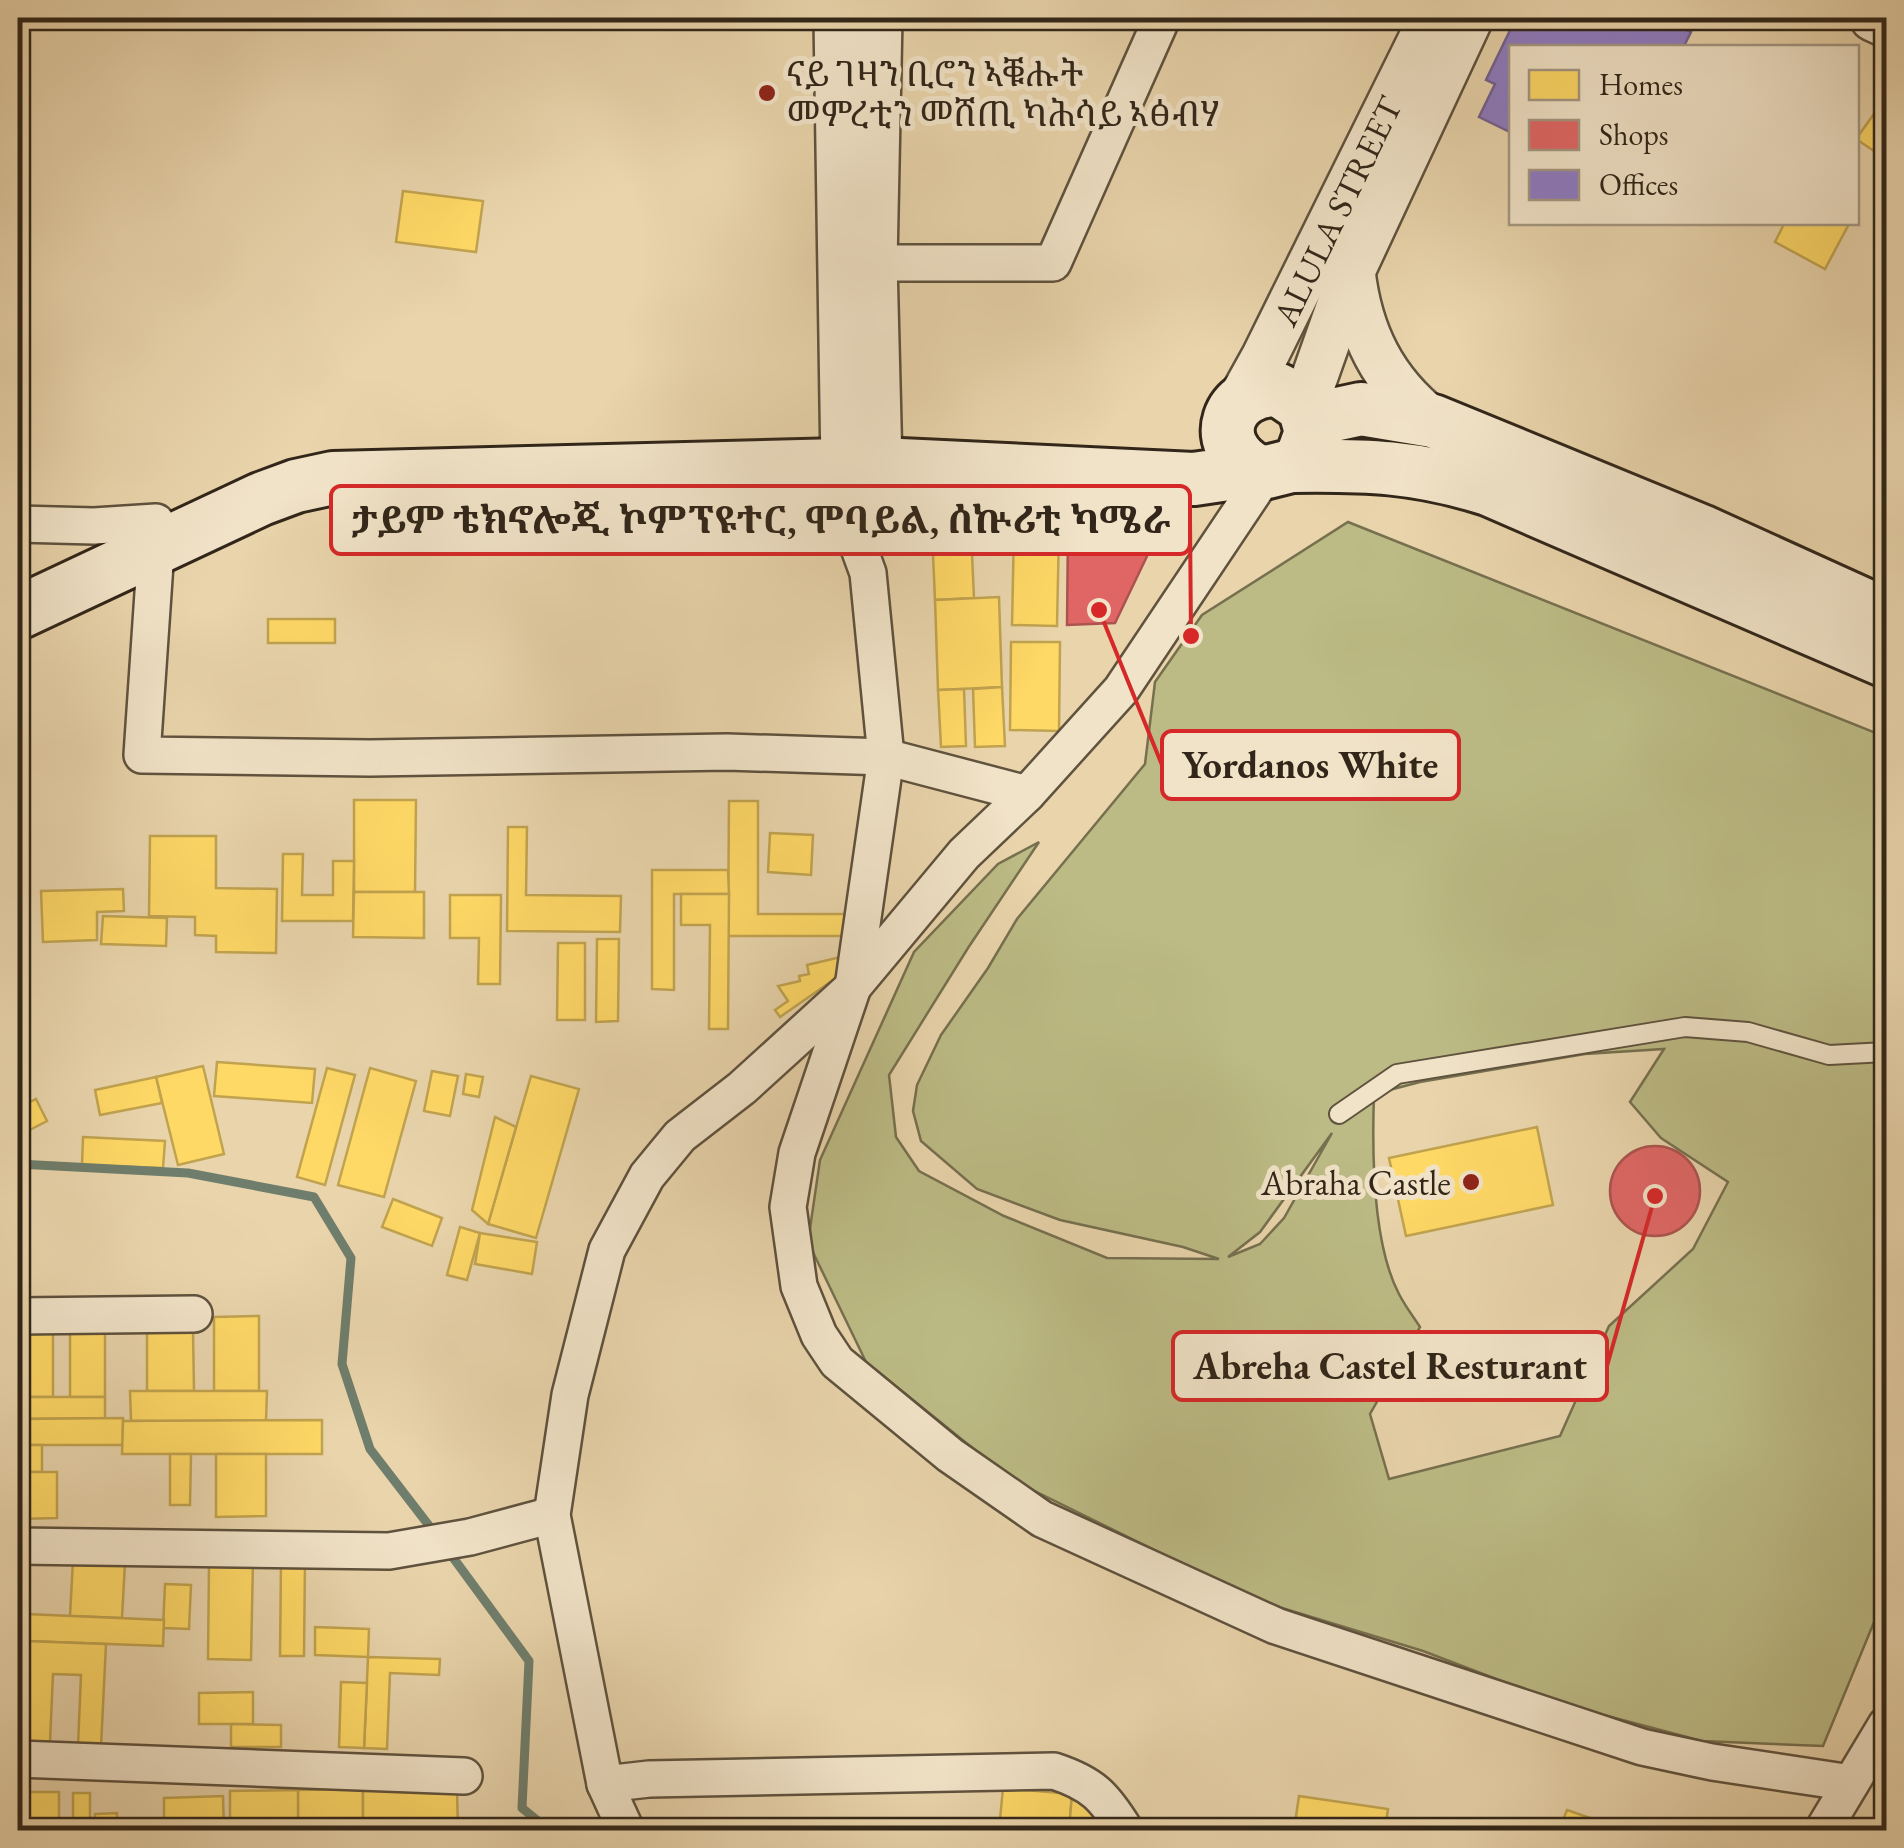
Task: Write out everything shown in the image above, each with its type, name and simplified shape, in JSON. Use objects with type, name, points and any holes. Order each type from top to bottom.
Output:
[{"type":"main road","points":[[18,586],[278,492],[333,478],[861,455],[1140,453],[1189,442],[1250,394],[1279,390],[1285,447]]},
{"type":"main road","points":[[1234,409],[1229,442],[1235,454],[1285,447],[1438,473],[1488,489],[1886,661]]},
{"type":"main road","points":[[861,455],[1194,478],[1285,447],[1361,410],[1434,421],[1700,531],[1886,616]]},
{"type":"main road","points":[[18,613],[156,535]]},
{"type":"street","points":[[837,18],[861,455]]},
{"type":"street","points":[[879,18],[874,264],[853,532],[868,573],[886,757],[853,986],[797,1154],[788,1207],[800,1286],[819,1335],[837,1362],[950,1455],[1042,1519],[1276,1626],[1642,1747],[1851,1783]]},
{"type":"street","name":"ALULA STREET","points":[[1234,409],[1264,358],[1432,18]]},
{"type":"street","name":"ALULA STREET","points":[[1285,447],[1352,270],[1470,18]]},
{"type":"street","points":[[1873,18],[1886,24]]},
{"type":"street","points":[[874,264],[1053,263],[1153,27]]},
{"type":"street","points":[[1352,270],[1358,316],[1373,352],[1396,388],[1434,421]]},
{"type":"street","points":[[626,1830],[605,1784],[552,1515],[570,1395],[607,1250],[647,1176],[680,1136],[742,1088],[853,986],[964,854],[1027,794],[1121,690],[1285,447]]},
{"type":"street","points":[[18,524],[94,526],[156,535],[142,755],[370,758],[727,752],[886,757],[1027,794]]},
{"type":"street","points":[[18,1316],[194,1314]]},
{"type":"street","points":[[18,1546],[404,1548],[470,1537],[552,1515]]},
{"type":"street","points":[[1823,1830],[1886,1725]]},
{"type":"street","points":[[18,1759],[464,1776]]},
{"type":"street","points":[[605,1784],[736,1777],[1054,1771],[1078,1779],[1104,1796],[1125,1830]]},
{"type":"lane","points":[[1339,1114],[1397,1074],[1684,1027],[1748,1032],[1829,1055],[1886,1052]]},
{"type":"shaded area","points":[[1348,522],[1886,737],[1886,1593],[1823,1746],[1702,1741],[1562,1704],[1423,1651],[1256,1600],[1012,1480],[866,1362],[808,1242],[820,1160],[914,952],[998,864],[1039,842],[889,1075],[896,1137],[919,1171],[1004,1216],[1107,1258],[1219,1259],[1183,1247],[1060,1220],[977,1189],[921,1141],[913,1111],[917,1085],[941,1035],[1017,919],[1145,764],[1155,682],[1202,615]],"holes":[[[1664,1049],[1630,1102],[1661,1138],[1728,1182],[1693,1249],[1609,1326],[1560,1436],[1389,1479],[1370,1414],[1420,1327],[1399,1294],[1383,1249],[1374,1169],[1374,1094],[1420,1082],[1585,1054]],[[1332,1133],[1284,1218],[1260,1244],[1228,1257],[1260,1232]]]},
{"type":"building: Homes","points":[[1886,97],[1886,159],[1859,141],[1859,135]]},
{"type":"building: Homes","points":[[403,191],[483,201],[476,252],[396,242]]},
{"type":"building: Homes","points":[[1784,225],[1848,225],[1825,269],[1775,242]]},
{"type":"building: Homes","points":[[1014,528],[1059,529],[1057,626],[1012,625]]},
{"type":"building: Homes","points":[[971,532],[974,598],[935,600],[932,533]]},
{"type":"building: Homes","points":[[999,597],[1002,687],[938,690],[935,600]]},
{"type":"building: Homes","points":[[268,619],[335,619],[335,643],[268,643]]},
{"type":"building: Homes","points":[[1011,642],[1060,642],[1059,731],[1010,730]]},
{"type":"building: Homes","points":[[1002,687],[1005,746],[975,747],[973,689]]},
{"type":"building: Homes","points":[[964,689],[966,746],[941,747],[938,690]]},
{"type":"building: Homes","points":[[354,800],[416,800],[415,892],[354,892]]},
{"type":"building: Homes","points":[[729,801],[758,801],[758,914],[848,914],[848,936],[728,936]]},
{"type":"building: Homes","points":[[508,827],[527,827],[526,895],[621,896],[620,932],[507,931]]},
{"type":"building: Homes","points":[[770,833],[813,835],[811,875],[768,872]]},
{"type":"building: Homes","points":[[150,836],[216,836],[216,888],[277,889],[276,953],[216,952],[216,936],[195,935],[195,917],[149,916]]},
{"type":"building: Homes","points":[[283,854],[303,854],[302,895],[333,895],[333,861],[354,861],[353,921],[282,921]]},
{"type":"building: Homes","points":[[652,870],[728,870],[729,894],[674,894],[674,990],[652,989]]},
{"type":"building: Homes","points":[[123,889],[124,911],[97,912],[97,940],[43,942],[41,891]]},
{"type":"building: Homes","points":[[354,892],[424,892],[424,938],[353,937]]},
{"type":"building: Homes","points":[[681,894],[729,894],[728,1029],[709,1029],[710,925],[681,925]]},
{"type":"building: Homes","points":[[450,895],[501,895],[500,984],[478,984],[479,938],[450,938]]},
{"type":"building: Homes","points":[[103,916],[167,918],[166,946],[101,944]]},
{"type":"building: Homes","points":[[597,939],[619,939],[618,1021],[596,1022]]},
{"type":"building: Homes","points":[[558,943],[585,943],[585,1020],[557,1020]]},
{"type":"building: Homes","points":[[845,956],[849,969],[780,1017],[775,1010],[788,1001],[778,986],[800,981],[799,976],[809,974],[807,965]]},
{"type":"building: Homes","points":[[217,1062],[315,1069],[312,1103],[214,1096]]},
{"type":"building: Homes","points":[[203,1066],[224,1154],[178,1165],[156,1077]]},
{"type":"building: Homes","points":[[327,1068],[355,1075],[325,1185],[297,1177]]},
{"type":"building: Homes","points":[[370,1068],[416,1081],[384,1197],[338,1185]]},
{"type":"building: Homes","points":[[432,1071],[458,1076],[450,1116],[424,1111]]},
{"type":"building: Homes","points":[[466,1074],[483,1077],[479,1097],[463,1094]]},
{"type":"building: Homes","points":[[531,1076],[579,1089],[536,1238],[488,1224]]},
{"type":"building: Homes","points":[[156,1077],[162,1103],[100,1115],[95,1090]]},
{"type":"building: Homes","points":[[36,1099],[47,1121],[18,1136],[18,1108]]},
{"type":"building: Homes","points":[[495,1117],[516,1127],[488,1224],[472,1210]]},
{"type":"building: Homes","name":"Abraha Castle","points":[[1537,1127],[1553,1205],[1406,1236],[1389,1158]]},
{"type":"building: Homes","points":[[83,1137],[165,1141],[163,1168],[82,1165]]},
{"type":"building: Homes","points":[[393,1199],[442,1218],[432,1246],[382,1227]]},
{"type":"building: Homes","points":[[460,1227],[480,1233],[467,1280],[447,1275]]},
{"type":"building: Homes","points":[[480,1233],[537,1242],[532,1274],[475,1264]]},
{"type":"building: Homes","points":[[259,1316],[259,1391],[214,1391],[214,1317]]},
{"type":"building: Homes","points":[[70,1323],[105,1323],[105,1397],[70,1397]]},
{"type":"building: Homes","points":[[18,1324],[53,1324],[53,1397],[18,1397]]},
{"type":"building: Homes","points":[[147,1330],[193,1330],[194,1391],[147,1391]]},
{"type":"building: Homes","points":[[130,1391],[267,1391],[266,1421],[131,1421]]},
{"type":"building: Homes","points":[[18,1397],[105,1397],[105,1418],[18,1419]]},
{"type":"building: Homes","points":[[123,1418],[123,1445],[18,1445],[18,1419]]},
{"type":"building: Homes","points":[[322,1420],[322,1454],[122,1454],[123,1421]]},
{"type":"building: Homes","points":[[18,1445],[42,1445],[42,1472],[18,1472]]},
{"type":"building: Homes","points":[[170,1454],[191,1454],[190,1505],[170,1505]]},
{"type":"building: Homes","points":[[216,1454],[266,1454],[266,1516],[216,1517]]},
{"type":"building: Homes","points":[[18,1472],[57,1472],[57,1518],[18,1519]]},
{"type":"building: Homes","points":[[73,1560],[125,1563],[122,1618],[70,1616]]},
{"type":"building: Homes","points":[[209,1561],[253,1561],[251,1660],[208,1659]]},
{"type":"building: Homes","points":[[281,1561],[305,1561],[304,1656],[280,1656]]},
{"type":"building: Homes","points":[[165,1584],[191,1585],[189,1629],[163,1628]]},
{"type":"building: Homes","points":[[26,1614],[164,1620],[163,1646],[25,1641]]},
{"type":"building: Homes","points":[[315,1627],[369,1629],[368,1657],[315,1655]]},
{"type":"building: Homes","points":[[25,1641],[106,1644],[101,1747],[78,1746],[81,1675],[53,1674],[50,1742],[20,1741]]},
{"type":"building: Homes","points":[[368,1657],[440,1659],[439,1675],[390,1673],[387,1749],[364,1748]]},
{"type":"building: Homes","points":[[341,1682],[367,1683],[364,1748],[339,1747]]},
{"type":"building: Homes","points":[[253,1692],[253,1724],[199,1724],[199,1693]]},
{"type":"building: Homes","points":[[231,1724],[281,1725],[281,1747],[231,1747]]},
{"type":"building: Homes","points":[[1003,1788],[1072,1794],[1069,1830],[999,1830]]},
{"type":"building: Homes","points":[[363,1789],[363,1830],[298,1830],[298,1790]]},
{"type":"building: Homes","points":[[363,1789],[457,1789],[458,1830],[363,1830]]},
{"type":"building: Homes","points":[[298,1790],[298,1830],[230,1830],[230,1791]]},
{"type":"building: Homes","points":[[18,1792],[59,1792],[59,1830],[18,1830]]},
{"type":"building: Homes","points":[[73,1793],[90,1793],[90,1830],[73,1830]]},
{"type":"building: Homes","points":[[1072,1794],[1095,1796],[1092,1830],[1069,1830]]},
{"type":"building: Homes","points":[[223,1796],[224,1830],[164,1830],[164,1798]]},
{"type":"building: Homes","points":[[1299,1796],[1388,1809],[1385,1830],[1294,1830]]},
{"type":"building: Homes","points":[[1567,1810],[1596,1820],[1591,1830],[1559,1830]]},
{"type":"building: Homes","points":[[117,1813],[117,1830],[95,1830],[95,1814]]},
{"type":"building: Shops","points":[[1068,529],[1160,529],[1115,623],[1067,625]]},
{"type":"building: Shops","points":[[1646,1146],[1664,1146],[1680,1153],[1693,1166],[1700,1191],[1693,1216],[1680,1229],[1664,1236],[1646,1236],[1630,1229],[1617,1216],[1610,1200],[1610,1182],[1617,1166],[1630,1153]]},
{"type":"building: Offices","points":[[1516,18],[1662,18],[1691,32],[1684,45],[1509,45],[1509,132],[1479,117],[1495,84],[1486,80]]},
{"type":"waterway","points":[[18,1164],[188,1173],[314,1197],[351,1258],[342,1364],[370,1449],[437,1536]]},
{"type":"waterway","points":[[446,1548],[529,1661],[522,1808],[549,1830]]},
{"type":"place","name":"ናይ ገዛን ቢሮን ኣቑሑት መምረቲን መሸጢ ካሕሳይ ኣፅብሃ","points":[[767,93]]},
{"type":"place","name":"Yordanos White","points":[[1099,610]]},
{"type":"place","name":"ታይም ቴክኖሎጂ ኮምፕዩተር, ሞባይል, ሰኵሪቲ ካሜራ","points":[[1191,636]]},
{"type":"place","name":"Abraha Castle","points":[[1471,1182]]},
{"type":"place","name":"Abreha Castel Resturant","points":[[1655,1196]]}]
